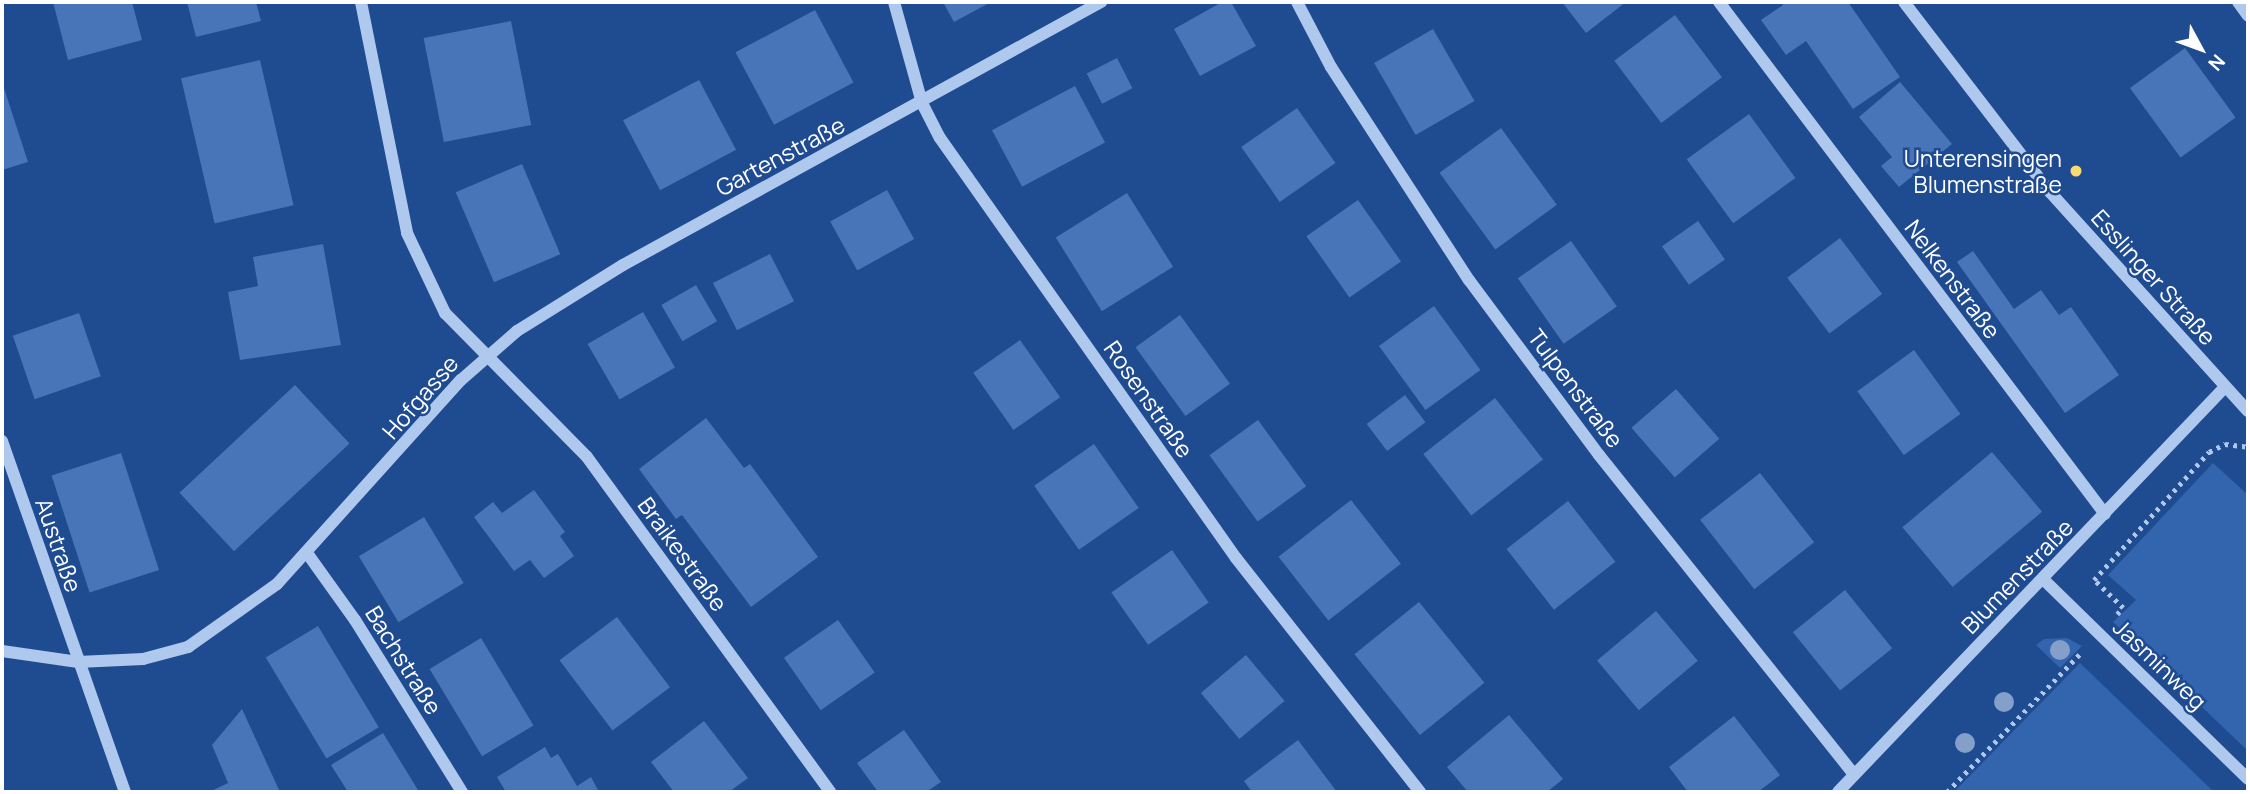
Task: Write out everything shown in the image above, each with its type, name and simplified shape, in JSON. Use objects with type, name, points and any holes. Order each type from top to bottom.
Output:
[{"type":"street","name":"Hofgasse","points":[[2,650],[78,662],[143,659],[188,647],[245,610],[307,553],[485,356],[445,313],[407,233],[361,2]]},
{"type":"street","name":"Rosenstraße","points":[[894,2],[922,103],[974,188],[1236,558],[1420,792]]},
{"type":"street","name":"Gartenstraße","points":[[485,356],[623,265],[922,103],[1101,2]]},
{"type":"street","name":"Tulpenstraße","points":[[1297,2],[1331,66],[1469,279],[1599,455],[1854,775]]},
{"type":"street","name":"Nelkenstraße","points":[[1719,2],[2105,514]]},
{"type":"street","name":"Esslinger Straße","points":[[1904,2],[2050,192],[2225,387],[2246,404]]},
{"type":"street","points":[[2238,2],[2248,16]]},
{"type":"street","name":"Braikestraße","points":[[485,356],[551,417],[587,457],[830,792]]},
{"type":"street","name":"Blumenstraße","points":[[1838,792],[2225,387]]},
{"type":"street","name":"Austraße","points":[[2,440],[125,792]]},
{"type":"street","name":"Bachstraße","points":[[307,553],[355,620],[462,792]]},
{"type":"street","name":"Jasminweg","points":[[2043,579],[2248,779]]},
{"type":"path","points":[[1947,792],[2123,608],[2094,580],[2209,452],[2225,444],[2248,447]]},
{"type":"shaded area","points":[[2213,463],[2248,495],[2248,751],[2113,622],[2136,600],[2108,575]]},
{"type":"shaded area","points":[[2067,638],[2082,646],[2060,668],[2036,645],[2044,639]]},
{"type":"shaded area","points":[[2080,663],[2214,792],[1954,792]]},
{"type":"building","points":[[53,2],[132,2],[142,40],[68,60]]},
{"type":"building","points":[[187,2],[256,2],[261,21],[196,37]]},
{"type":"building","points":[[943,2],[991,2],[954,22]]},
{"type":"building","points":[[1222,2],[1231,2],[1256,46],[1200,76],[1174,29]]},
{"type":"building","points":[[1562,2],[1626,2],[1586,33]]},
{"type":"building","points":[[1781,2],[1848,2],[1900,77],[1853,109],[1806,41],[1786,55],[1761,20],[1783,5]]},
{"type":"building","points":[[815,10],[853,82],[774,125],[736,52]]},
{"type":"building","points":[[1675,15],[1722,77],[1661,123],[1614,61]]},
{"type":"building","points":[[511,21],[531,125],[444,142],[424,38]]},
{"type":"building","points":[[1433,29],[1474,101],[1416,135],[1374,63]]},
{"type":"building","points":[[2185,48],[2236,118],[2181,158],[2130,88]]},
{"type":"building","points":[[1117,58],[1132,88],[1102,104],[1087,73]]},
{"type":"building","points":[[260,60],[294,205],[215,223],[181,78]]},
{"type":"building","points":[[699,80],[736,150],[660,190],[623,120]]},
{"type":"building","points":[[2,82],[28,162],[2,170]]},
{"type":"building","points":[[1900,82],[1952,144],[1899,187],[1881,166],[1892,157],[1859,117]]},
{"type":"building","points":[[1075,86],[1105,143],[1022,187],[992,130]]},
{"type":"building","points":[[1297,108],[1335,163],[1280,202],[1241,147]]},
{"type":"building","points":[[1749,114],[1795,178],[1733,223],[1687,159]]},
{"type":"building","points":[[1501,128],[1557,205],[1495,250],[1440,173]]},
{"type":"building","points":[[522,164],[560,254],[494,282],[456,192]]},
{"type":"building","points":[[887,190],[914,239],[857,270],[830,222]]},
{"type":"building","points":[[1127,193],[1173,267],[1102,311],[1056,238]]},
{"type":"building","points":[[1358,200],[1401,261],[1349,298],[1306,236]]},
{"type":"building","points":[[1698,221],[1725,260],[1689,285],[1662,246]]},
{"type":"building","points":[[1840,238],[1882,294],[1829,334],[1787,278]]},
{"type":"building","points":[[1571,241],[1617,307],[1564,344],[1518,278]]},
{"type":"building","points":[[323,244],[341,345],[240,360],[228,292],[258,286],[253,257]]},
{"type":"building","points":[[1973,251],[2014,309],[2041,290],[2059,315],[2071,307],[2119,375],[2065,413],[1957,262]]},
{"type":"building","points":[[770,254],[794,301],[737,330],[713,283]]},
{"type":"building","points":[[696,285],[717,321],[682,341],[661,305]]},
{"type":"building","points":[[1434,306],[1480,370],[1425,410],[1379,346]]},
{"type":"building","points":[[643,312],[675,367],[620,399],[588,344]]},
{"type":"building","points":[[79,313],[101,376],[35,399],[13,336]]},
{"type":"building","points":[[1180,315],[1230,384],[1185,416],[1136,347]]},
{"type":"building","points":[[1020,340],[1060,397],[1013,430],[973,373]]},
{"type":"building","points":[[1914,350],[1960,414],[1904,455],[1857,391]]},
{"type":"building","points":[[295,385],[350,444],[234,551],[179,493]]},
{"type":"building","points":[[1676,389],[1719,439],[1675,478],[1631,428]]},
{"type":"building","points":[[1405,395],[1425,422],[1387,451],[1367,424]]},
{"type":"building","points":[[1495,398],[1543,459],[1471,515],[1423,454]]},
{"type":"building","points":[[706,418],[744,468],[750,464],[818,557],[751,607],[682,515],[676,519],[639,469]]},
{"type":"building","points":[[1258,420],[1306,486],[1258,522],[1209,455]]},
{"type":"building","points":[[1094,444],[1139,508],[1079,550],[1034,486]]},
{"type":"building","points":[[1992,452],[2042,512],[1953,587],[1902,527]]},
{"type":"building","points":[[121,453],[159,570],[90,593],[52,476]]},
{"type":"building","points":[[1760,473],[1814,542],[1754,589],[1700,520]]},
{"type":"building","points":[[534,490],[565,532],[560,536],[574,556],[544,578],[530,560],[514,571],[474,517],[493,502],[502,513]]},
{"type":"building","points":[[1351,500],[1401,564],[1328,620],[1279,557]]},
{"type":"building","points":[[1568,501],[1615,562],[1554,610],[1507,549]]},
{"type":"building","points":[[424,517],[464,583],[399,622],[359,556]]},
{"type":"building","points":[[1172,550],[1209,602],[1148,645],[1111,592]]},
{"type":"building","points":[[1845,590],[1892,648],[1840,690],[1793,632]]},
{"type":"building","points":[[1419,602],[1484,683],[1420,735],[1354,654]]},
{"type":"building","points":[[1656,611],[1698,661],[1639,710],[1597,660]]},
{"type":"building","points":[[617,617],[670,687],[612,731],[559,660]]},
{"type":"building","points":[[838,620],[875,672],[821,710],[784,658]]},
{"type":"building","points":[[318,626],[379,727],[326,759],[266,657]]},
{"type":"building","points":[[481,638],[534,725],[482,756],[430,669]]},
{"type":"building","points":[[1246,655],[1285,701],[1239,739],[1201,693]]},
{"type":"building","points":[[242,709],[280,792],[209,792],[228,783],[212,745]]},
{"type":"building","points":[[1509,715],[1563,779],[1547,792],[1468,792],[1447,767]]},
{"type":"building","points":[[1734,716],[1780,775],[1758,792],[1688,792],[1669,767]]},
{"type":"building","points":[[704,721],[748,778],[729,792],[674,792],[651,762]]},
{"type":"building","points":[[904,730],[941,782],[926,792],[878,792],[857,763]]},
{"type":"building","points":[[383,733],[420,792],[348,792],[331,765]]},
{"type":"building","points":[[1298,740],[1337,792],[1252,792],[1244,781]]},
{"type":"building","points":[[545,747],[551,758],[558,754],[577,786],[591,777],[599,792],[506,792],[497,777]]},
{"type":"place","name":"Unterensingen Blumenstraße","points":[[2076,171]]}]
